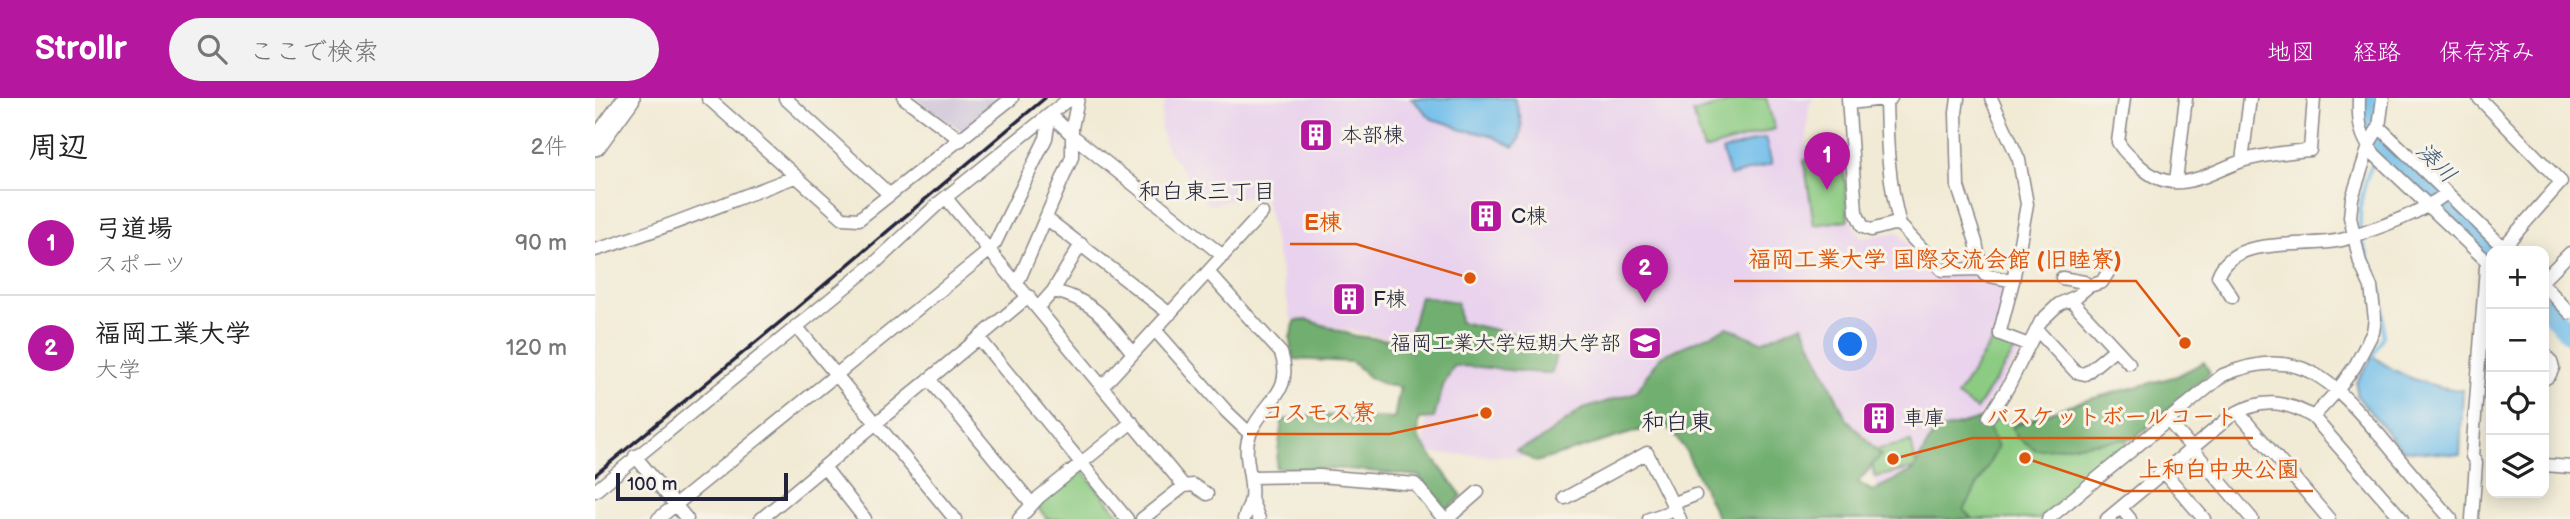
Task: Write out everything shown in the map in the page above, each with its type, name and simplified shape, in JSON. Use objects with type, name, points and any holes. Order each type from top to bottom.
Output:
[{"type":"highway","points":[[595,145],[629,98]]},
{"type":"street","points":[[708,98],[795,177],[843,218],[849,220],[859,219],[1012,98]]},
{"type":"street","points":[[785,98],[891,195]]},
{"type":"street","points":[[904,98],[961,140]]},
{"type":"street","points":[[595,491],[876,262],[946,198],[1070,98]]},
{"type":"street","points":[[1018,282],[1072,158],[1072,128],[1078,98]]},
{"type":"street","points":[[1958,98],[1958,187],[1976,242],[1981,270],[1985,275],[2013,281]]},
{"type":"street","points":[[1991,98],[2019,160],[2027,204],[2000,334],[2029,345]]},
{"type":"street","points":[[2124,98],[2118,142],[2121,148],[2151,176],[2166,181],[2208,177],[2242,161],[2273,153],[2310,150],[2314,98]]},
{"type":"street","points":[[2176,181],[2186,98]]},
{"type":"street","points":[[2242,161],[2250,98]]},
{"type":"street","points":[[2359,98],[2360,130],[2368,147],[2498,246]]},
{"type":"street","points":[[2313,416],[2337,391],[2367,346],[2373,332],[2375,319],[2371,287],[2360,263],[2350,217],[2352,198],[2368,147],[2379,127],[2382,98]]},
{"type":"street","points":[[2480,98],[2561,182],[2506,246]]},
{"type":"street","points":[[1900,225],[1892,224],[1871,230],[1863,227],[1856,212],[1849,101],[1889,99],[1887,165],[1890,190],[1900,225],[1942,270],[1981,270]]},
{"type":"street","points":[[1050,114],[1073,136],[1223,256]]},
{"type":"street","points":[[658,519],[995,243],[1047,138],[1050,114]]},
{"type":"street","points":[[2379,127],[2486,257]]},
{"type":"street","points":[[595,250],[644,236],[717,204],[795,177]]},
{"type":"street","points":[[946,198],[1184,486]]},
{"type":"street","points":[[2232,297],[2218,276],[2222,266],[2241,254],[2286,243],[2343,240],[2438,200]]},
{"type":"street","points":[[1103,386],[1262,213]]},
{"type":"street","points":[[1046,218],[1170,314]]},
{"type":"street","points":[[1038,308],[1053,290],[1081,244]]},
{"type":"street","points":[[2549,274],[2570,253]]},
{"type":"street","points":[[1989,417],[2047,314],[2089,286],[2102,282],[2107,276],[2113,257]]},
{"type":"street","points":[[1208,272],[1281,353],[1286,370],[1282,387],[1250,434],[1246,452],[1251,477],[1251,499],[1244,519]]},
{"type":"street","points":[[2062,278],[2084,282],[2089,286]]},
{"type":"street","points":[[1053,290],[1092,305],[1133,353]]},
{"type":"street","points":[[770,516],[824,467],[1029,296]]},
{"type":"street","points":[[2549,296],[2570,313]]},
{"type":"street","points":[[2070,299],[2129,363]]},
{"type":"street","points":[[2472,519],[2476,463],[2472,456],[2478,374],[2487,309]]},
{"type":"street","points":[[796,326],[955,519]]},
{"type":"street","points":[[1155,330],[1227,412],[1250,434]]},
{"type":"street","points":[[2037,330],[2081,374],[2085,374],[2115,349]]},
{"type":"street","points":[[979,338],[1127,519]]},
{"type":"street","points":[[2048,519],[2223,375],[2255,365],[2289,364],[2307,369],[2328,381],[2355,408],[2451,519]]},
{"type":"street","points":[[2478,374],[2486,375]]},
{"type":"street","points":[[929,379],[1032,504]]},
{"type":"street","points":[[2107,519],[2238,412],[2268,402],[2291,406],[2313,416],[2402,519]]},
{"type":"street","points":[[2238,412],[2329,519]]},
{"type":"street","points":[[2167,419],[2252,519]]},
{"type":"street","points":[[1019,519],[1032,504],[1132,422]]},
{"type":"street","points":[[1565,498],[1647,453],[1675,511]]},
{"type":"street","points":[[635,456],[687,519]]},
{"type":"street","points":[[2549,465],[2570,467]]},
{"type":"street","points":[[824,467],[865,519]]},
{"type":"street","points":[[2164,472],[2204,519]]},
{"type":"street","points":[[1251,477],[1320,476],[1415,484],[1445,519],[1478,492]]},
{"type":"street","points":[[1142,519],[1184,486],[1193,485],[1207,494]]},
{"type":"street","points":[[1649,519],[1675,511],[1695,495]]},
{"type":"street","points":[[1251,499],[1259,519]]},
{"type":"street","points":[[2121,508],[2130,519]]},
{"type":"shaded area","points":[[915,98],[1001,98],[963,132]]},
{"type":"shaded area","points":[[1167,98],[1814,98],[1809,105],[1806,158],[1845,153],[1850,220],[1861,238],[1898,232],[1933,274],[1972,273],[2008,286],[1994,336],[2023,349],[1975,423],[1928,466],[1881,495],[1808,347],[1578,415],[1524,457],[1424,453],[1426,418],[1445,349],[1291,319],[1264,192],[1209,205],[1167,149],[1161,131],[1162,111]]},
{"type":"green space","points":[[1744,98],[1766,98],[1775,129],[1704,150],[1693,113]]},
{"type":"green space","points":[[1843,156],[1848,220],[1814,225],[1804,160]]},
{"type":"green space","points":[[1420,296],[1457,302],[1460,322],[1558,344],[1552,373],[1454,366],[1443,386],[1434,418],[1419,419],[1418,438],[1462,496],[1447,510],[1419,476],[1346,469],[1276,468],[1282,420],[1316,415],[1394,419],[1400,387],[1386,385],[1370,378],[1352,362],[1293,359],[1290,338],[1295,321],[1308,320],[1355,336],[1408,342]]},
{"type":"green space","points":[[1802,324],[1846,418],[1881,455],[1858,482],[1872,491],[1913,471],[1934,432],[1983,418],[1998,447],[1964,510],[1972,519],[1718,519],[1685,449],[1664,423],[1536,462],[1516,450],[1539,441],[1581,410],[1636,392],[1661,356],[1728,327],[1761,342]]},
{"type":"green space","points":[[1993,339],[2016,349],[1976,409],[1957,396]]},
{"type":"green space","points":[[2204,362],[2210,373],[2135,438],[2036,450],[2016,436],[2012,427],[2075,403],[2177,376]]},
{"type":"green space","points":[[2134,392],[2125,449],[2039,519],[1775,519],[1881,495],[1928,467],[1975,423],[1993,419],[2015,423]]},
{"type":"green space","points":[[1911,442],[1917,468],[1875,477],[1869,451]]},
{"type":"green space","points":[[1080,468],[1123,519],[1047,519],[1036,505]]},
{"type":"water","points":[[1411,98],[1514,98],[1520,116],[1520,136],[1514,147],[1488,134],[1462,130],[1432,119]]},
{"type":"water","points":[[1765,138],[1772,164],[1730,176],[1722,151]]},
{"type":"water","points":[[2373,356],[2416,380],[2463,390],[2460,455],[2402,450],[2356,395],[2356,382]]},
{"type":"waterway","name":"湊川","points":[[2368,98],[2368,124],[2384,149],[2486,249]]},
{"type":"waterway","points":[[2360,230],[2367,176],[2384,149]]},
{"type":"waterway","points":[[2361,238],[2380,287],[2383,308],[2383,336],[2373,356]]},
{"type":"waterway","name":"湊川","points":[[2548,309],[2570,333]]},
{"type":"railway","points":[[595,475],[1045,98]]},
{"type":"place","name":"本部棟","points":[[1316,135]]},
{"type":"place","name":"弓道場","points":[[1827,190]]},
{"type":"place","name":"C棟","points":[[1486,216]]},
{"type":"place","name":"E棟","points":[[1470,278]]},
{"type":"place","name":"F棟","points":[[1349,299]]},
{"type":"place","name":"福岡工業大学","points":[[1645,303]]},
{"type":"place","name":"福岡工業大学短期大学部","points":[[1645,343]]},
{"type":"place","name":"福岡工業大学 国際交流会館 (旧睦寮)","points":[[2185,343]]},
{"type":"place","name":"コスモス寮","points":[[1486,413]]},
{"type":"place","name":"車庫","points":[[1879,418]]},
{"type":"place","name":"上和白中央公園","points":[[2025,458]]},
{"type":"place","name":"バスケットボールコート","points":[[1893,459]]},
{"type":"district","name":"和白東三丁目","points":[[1207,192]]},
{"type":"district","name":"和白東","points":[[1677,422]]}]
